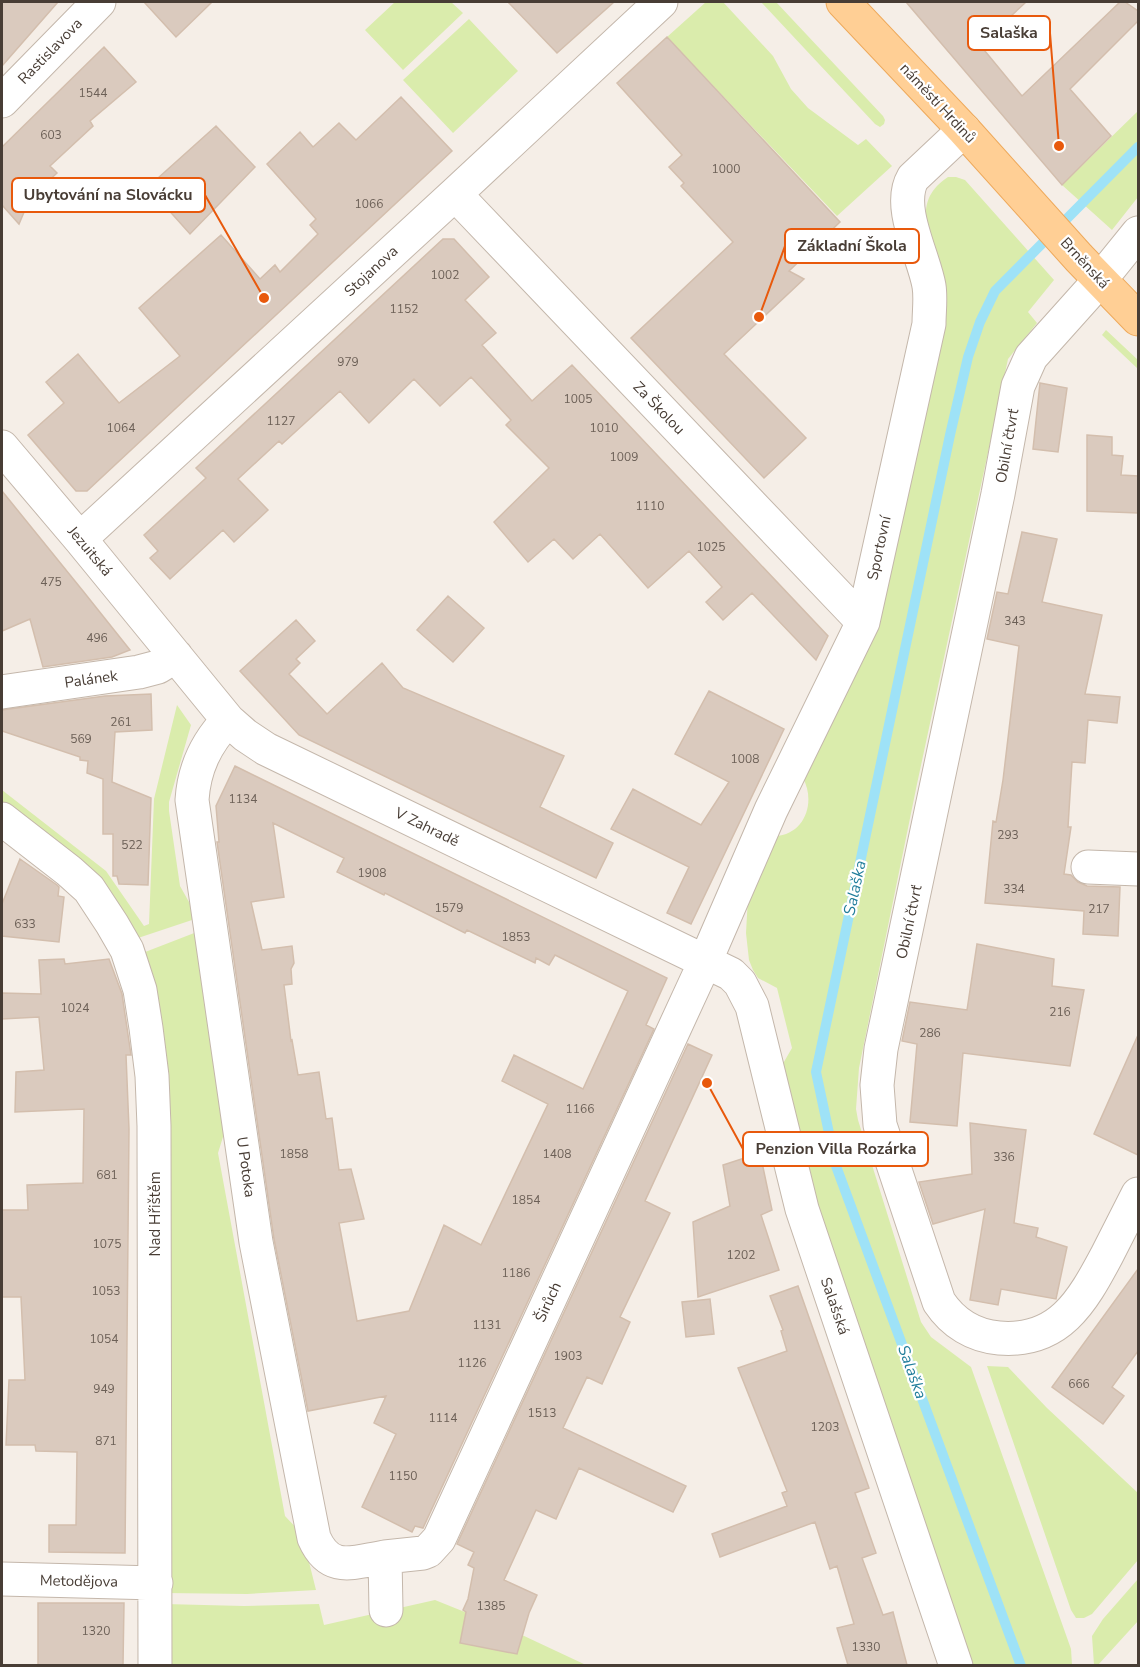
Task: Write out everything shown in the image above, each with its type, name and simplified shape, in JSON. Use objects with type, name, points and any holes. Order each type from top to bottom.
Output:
[{"type":"main road","name":"náměstí Hrdinů","points":[[843,2],[1032,206]]},
{"type":"main road","name":"Brněnská","points":[[1032,206],[1138,319]]},
{"type":"street","name":"Rastislavova","points":[[2,101],[99,2]]},
{"type":"street","name":"Stojanova","points":[[80,539],[661,2]]},
{"type":"street","name":"Sportovní","points":[[705,962],[771,810],[862,622],[928,324],[929,288],[907,204],[908,189],[913,178],[964,130]]},
{"type":"street","name":"Za Školou","points":[[455,194],[862,622]]},
{"type":"street","name":"Obilní čtvrť","points":[[1138,233],[1090,269],[1031,357],[1018,386],[998,495],[881,1049],[877,1094],[880,1125],[939,1302],[956,1322],[982,1335],[1017,1339],[1030,1337],[1050,1329],[1067,1316],[1079,1304],[1091,1285],[1138,1194]]},
{"type":"street","name":"Jezuitská","points":[[2,447],[176,656]]},
{"type":"street","name":"Palánek","points":[[2,692],[139,672],[158,667],[176,656]]},
{"type":"street","name":"V Zahradě","points":[[176,656],[228,720],[245,735],[267,748],[705,962]]},
{"type":"street","name":"U Potoka","points":[[228,720],[213,737],[196,769],[192,800],[256,1242],[314,1538],[326,1558],[334,1562],[344,1563],[385,1557]]},
{"type":"street","name":"Nad Hřištěm","points":[[2,819],[69,871],[89,890],[127,950],[140,990],[152,1076],[154,1126],[155,1665]]},
{"type":"street","points":[[1088,867],[1138,869]]},
{"type":"street","name":"Širůch","points":[[385,1557],[423,1553],[439,1539],[705,962]]},
{"type":"street","name":"Salašská","points":[[705,962],[731,974],[740,982],[752,1006],[802,1209],[956,1665]]},
{"type":"street","points":[[385,1557],[386,1610]]},
{"type":"street","name":"Metodějova","points":[[2,1579],[156,1583]]},
{"type":"green space","points":[[395,2],[451,2],[463,13],[403,70],[365,30]]},
{"type":"green space","points":[[706,2],[723,2],[773,56],[791,89],[808,108],[858,145],[866,139],[892,166],[837,216],[667,37]]},
{"type":"green space","points":[[761,2],[776,2],[883,116],[884,124],[880,127],[875,124]]},
{"type":"green space","points":[[469,19],[518,71],[453,133],[403,80]]},
{"type":"green space","points":[[1138,111],[1138,197],[1112,230],[1062,185]]},
{"type":"green space","points":[[948,177],[965,180],[1054,280],[1028,312],[1037,323],[1008,359],[859,1068],[856,1109],[921,1322],[931,1337],[971,1367],[1071,1649],[1072,1665],[971,1665],[825,1233],[781,1067],[792,1048],[777,988],[758,978],[753,970],[749,960],[746,933],[748,897],[775,836],[794,830],[805,816],[808,807],[807,787],[803,778],[827,732],[929,250],[926,209],[932,192]]},
{"type":"green space","points":[[1106,330],[1138,360],[1138,369],[1102,335]]},
{"type":"green space","points":[[177,705],[191,725],[169,802],[169,811],[180,886],[198,918],[132,940],[2,807],[2,790],[106,871],[144,926],[149,924],[154,799]]},
{"type":"green space","points":[[202,930],[227,1124],[218,1153],[285,1516],[302,1534],[316,1590],[247,1594],[165,1593],[140,954]]},
{"type":"green space","points":[[987,1366],[1008,1367],[1047,1408],[1138,1493],[1138,1560],[1092,1614],[1084,1618],[1076,1618],[1071,1610]]},
{"type":"green space","points":[[1138,1579],[1138,1621],[1098,1665],[1094,1665],[1092,1636],[1103,1619]]},
{"type":"green space","points":[[435,1600],[522,1635],[586,1665],[164,1666],[164,1604],[244,1606],[319,1604],[324,1625]]},
{"type":"building","points":[[2,2],[58,2],[2,66]]},
{"type":"building","points":[[144,2],[212,2],[176,37]]},
{"type":"building","points":[[508,2],[614,2],[557,53]]},
{"type":"building","points":[[906,2],[1026,2],[980,45],[1022,96],[1120,2],[1125,2],[1138,11],[1138,21],[1070,89],[1111,136],[1062,185]]},
{"type":"building","points":[[667,37],[840,222],[789,271],[804,279],[724,354],[806,438],[764,478],[631,338],[733,242],[681,186],[684,183],[669,167],[682,155],[617,83]]},
{"type":"building","points":[[104,47],[136,82],[90,121],[93,126],[50,166],[57,173],[30,198],[19,224],[2,205],[2,147]]},
{"type":"building","points":[[401,97],[452,151],[87,491],[76,491],[28,435],[64,403],[46,382],[78,354],[119,403],[180,356],[139,308],[221,235],[260,279],[275,265],[280,272],[318,234],[310,225],[316,219],[267,164],[300,132],[313,147],[339,123],[356,140]]},
{"type":"building","points":[[216,126],[255,167],[190,234],[148,187]]},
{"type":"building","points":[[443,239],[454,239],[489,277],[465,300],[496,333],[482,345],[532,401],[572,365],[828,636],[816,660],[752,593],[723,620],[706,602],[722,587],[689,551],[648,588],[600,534],[573,559],[554,539],[528,562],[494,522],[549,468],[506,425],[511,420],[471,377],[440,406],[414,379],[369,423],[340,391],[282,444],[279,441],[238,479],[268,510],[234,542],[223,530],[170,579],[150,558],[158,551],[144,535],[206,478],[196,468]]},
{"type":"building","points":[[1040,383],[1067,388],[1058,452],[1033,449]]},
{"type":"building","points":[[1087,435],[1112,437],[1112,455],[1123,456],[1121,475],[1138,476],[1138,513],[1087,511]]},
{"type":"building","points":[[2,491],[130,650],[112,657],[43,667],[30,619],[2,631]]},
{"type":"building","points":[[1022,532],[1057,539],[1042,602],[1102,615],[1085,694],[1120,697],[1117,723],[1088,720],[1085,763],[1072,762],[1068,827],[1071,827],[1064,874],[1071,875],[1078,882],[1087,886],[1120,887],[1118,936],[1083,934],[1084,911],[985,903],[993,821],[996,822],[1003,780],[1019,646],[987,639],[997,592],[1008,594]]},
{"type":"building","points":[[448,596],[484,628],[453,662],[417,630]]},
{"type":"building","points":[[296,620],[315,641],[296,659],[300,663],[289,674],[327,714],[382,663],[403,688],[564,756],[540,807],[613,843],[596,878],[299,735],[240,671]]},
{"type":"building","points":[[709,691],[784,729],[691,924],[667,913],[689,867],[611,829],[633,789],[701,825],[729,782],[675,754]]},
{"type":"building","points":[[151,694],[152,730],[115,732],[112,782],[151,798],[148,885],[119,884],[117,876],[113,876],[113,834],[103,834],[103,779],[87,773],[88,761],[80,760],[80,757],[2,731],[2,710],[105,696]]},
{"type":"building","points":[[235,766],[667,978],[646,1025],[654,1029],[423,1528],[415,1526],[412,1532],[362,1507],[396,1434],[374,1423],[386,1396],[308,1411],[274,1239],[217,842],[219,842],[216,806]],"holes":[[[273,823],[344,858],[337,872],[465,933],[467,930],[535,963],[536,958],[549,965],[555,955],[628,991],[583,1089],[514,1055],[502,1081],[548,1104],[481,1245],[444,1225],[409,1311],[357,1321],[339,1223],[364,1219],[351,1169],[339,1170],[332,1118],[326,1119],[319,1072],[298,1075],[284,985],[292,984],[291,969],[294,963],[292,946],[262,950],[251,902],[284,897]]]},
{"type":"building","points":[[20,859],[57,885],[59,887],[58,896],[64,897],[59,942],[2,936],[2,904]]},
{"type":"building","points":[[977,944],[1054,959],[1052,986],[1084,990],[1070,1066],[963,1053],[957,1126],[910,1122],[917,1044],[902,1041],[910,1002],[967,1010]]},
{"type":"building","points":[[64,959],[65,964],[109,959],[122,994],[131,1055],[126,1055],[129,1129],[125,1553],[49,1552],[49,1525],[76,1525],[77,1452],[36,1451],[35,1445],[6,1445],[9,1380],[25,1380],[21,1297],[2,1297],[2,1210],[28,1210],[27,1185],[83,1183],[84,1109],[15,1112],[16,1072],[44,1070],[39,1017],[2,1019],[2,993],[41,994],[39,960]]},
{"type":"building","points":[[1138,1035],[1138,1155],[1094,1134]]},
{"type":"building","points":[[688,1044],[712,1055],[645,1201],[670,1213],[620,1317],[630,1322],[602,1384],[587,1377],[563,1428],[686,1486],[673,1512],[579,1468],[556,1519],[536,1510],[504,1580],[537,1595],[517,1654],[460,1643],[466,1612],[463,1610],[468,1599],[474,1568],[468,1565],[474,1552],[457,1544]]},
{"type":"building","points":[[970,1123],[1026,1130],[1014,1223],[1038,1228],[1036,1237],[1067,1247],[1056,1299],[1001,1289],[998,1305],[970,1300],[985,1209],[933,1224],[919,1182],[972,1174]]},
{"type":"building","points":[[760,1153],[772,1210],[761,1215],[779,1270],[698,1297],[693,1222],[730,1206],[723,1165]]},
{"type":"building","points":[[1138,1269],[1138,1351],[1112,1387],[1124,1396],[1103,1424],[1052,1387]]},
{"type":"building","points":[[798,1286],[869,1488],[855,1493],[876,1553],[862,1558],[883,1615],[893,1612],[907,1665],[848,1665],[837,1628],[854,1624],[837,1566],[830,1569],[815,1522],[720,1557],[712,1534],[787,1506],[782,1493],[787,1491],[738,1368],[787,1351],[781,1331],[783,1330],[770,1296]]},
{"type":"building","points":[[710,1299],[714,1334],[686,1337],[682,1302]]},
{"type":"building","points":[[38,1603],[124,1603],[123,1665],[38,1665]]},
{"type":"waterway","name":"Salaška","points":[[1021,1666],[836,1166],[816,1072],[950,435],[968,357],[980,322],[995,291],[1138,147]]},
{"type":"place","name":"Salaška","points":[[1059,146]]},
{"type":"place","name":"Ubytování na Slovácku","points":[[264,298]]},
{"type":"place","name":"Základní Škola","points":[[759,317]]},
{"type":"place","name":"Penzion Villa Rozárka","points":[[707,1083]]}]
